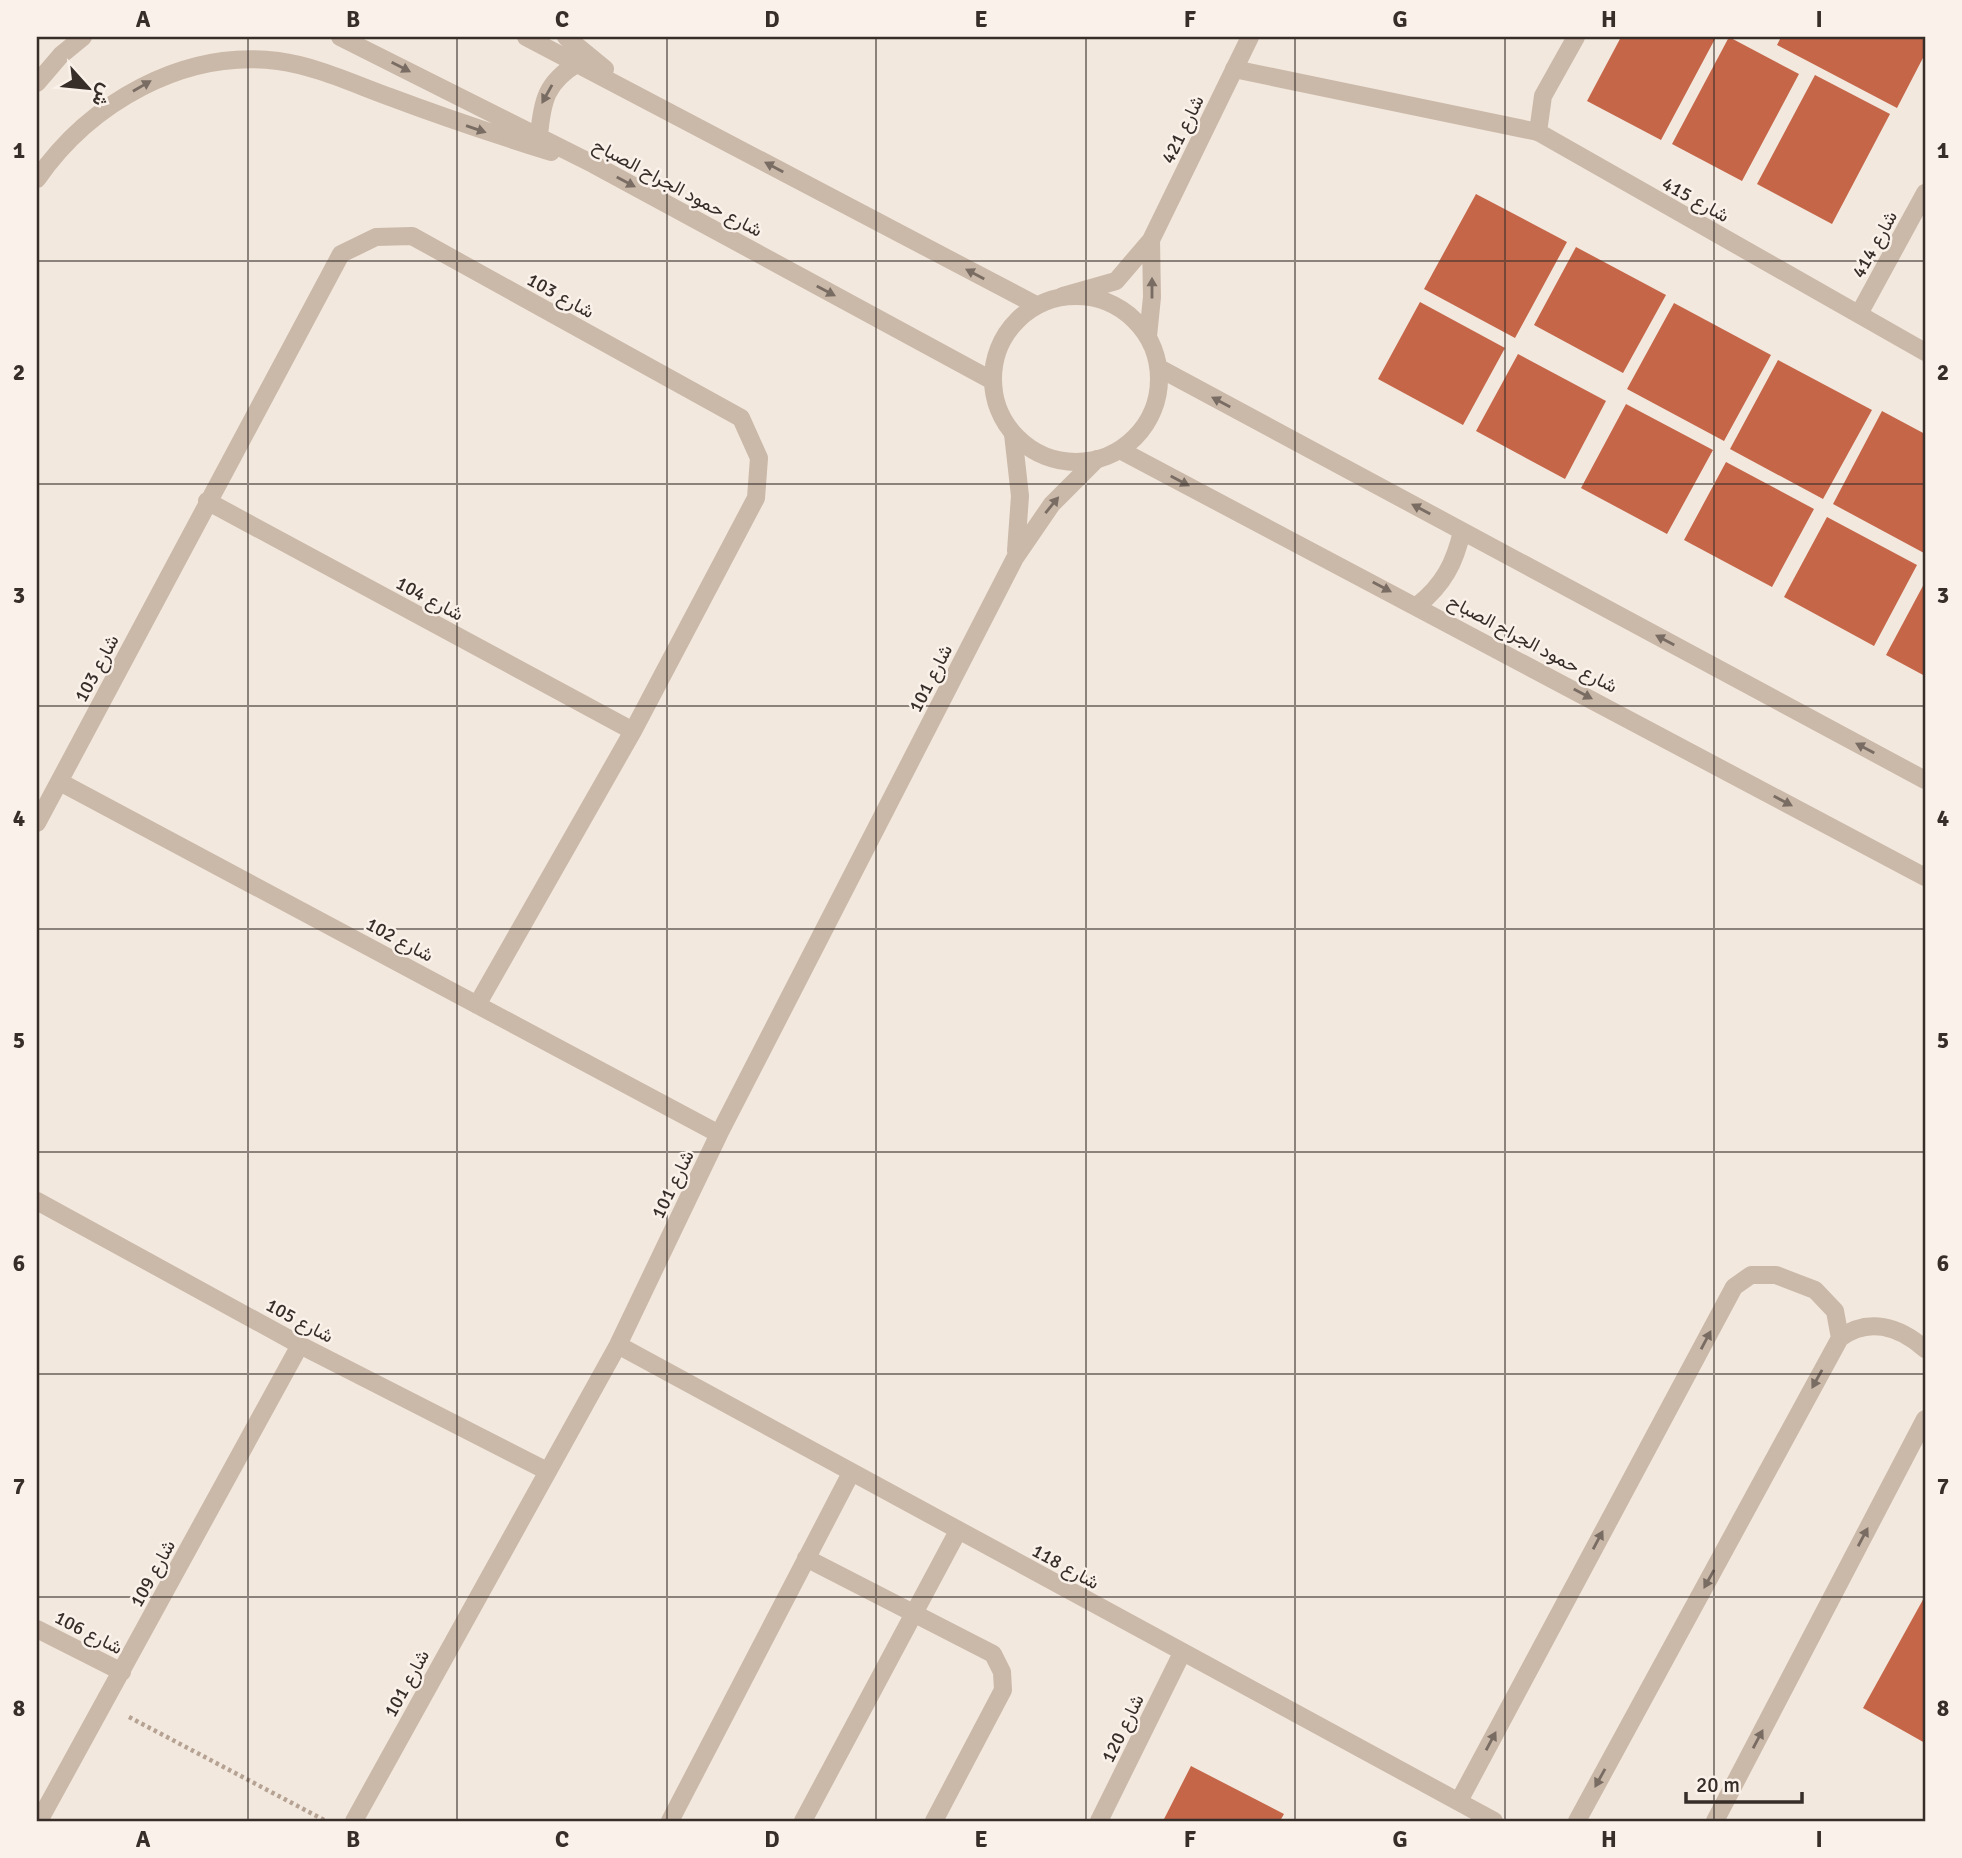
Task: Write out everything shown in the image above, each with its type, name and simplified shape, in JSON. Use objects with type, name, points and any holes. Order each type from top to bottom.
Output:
[{"type":"street","points":[[37,83],[61,55],[83,37]]},
{"type":"street","name":"شارع حمود الجراح الصباح","points":[[340,37],[593,164],[993,381]]},
{"type":"street","points":[[526,37],[1035,305]]},
{"type":"street","points":[[566,37],[628,90]]},
{"type":"street","name":"شارع 421","points":[[1063,296],[1116,281],[1151,240],[1250,37]]},
{"type":"street","points":[[1538,132],[1543,96],[1576,37]]},
{"type":"street","points":[[37,179],[77,132],[113,104],[151,81],[192,67],[235,60],[279,61],[321,71],[476,129],[593,164]]},
{"type":"street","points":[[539,136],[541,105],[558,75],[578,63]]},
{"type":"street","name":"شارع 415","points":[[1234,69],[1538,132],[1925,352]]},
{"type":"street","name":"شارع 414","points":[[1859,314],[1925,193]]},
{"type":"street","name":"شارع 103","points":[[37,824],[341,254],[376,237],[412,236],[740,418],[759,458],[757,498],[633,731],[477,1005]]},
{"type":"street","name":"شارع 421","points":[[1148,336],[1151,240]]},
{"type":"street","points":[[1063,296],[1096,297],[1126,312],[1148,336],[1159,368],[1158,392],[1151,415],[1138,434],[1120,450],[1097,459],[1066,462],[1037,453],[1013,434],[998,409],[993,381],[995,358],[1003,337],[1017,319],[1035,305],[1063,296]]},
{"type":"street","points":[[1159,368],[1925,780]]},
{"type":"street","name":"شارع 101","points":[[1013,434],[1020,496],[1016,558]]},
{"type":"street","name":"شارع حمود الجراح الصباح","points":[[1120,450],[1925,877]]},
{"type":"street","name":"شارع 101","points":[[354,1821],[618,1345],[719,1134],[1016,558],[1052,504],[1097,459]]},
{"type":"street","name":"شارع 104","points":[[207,501],[633,731]]},
{"type":"street","points":[[1418,606],[1435,591],[1448,573],[1457,553],[1462,531]]},
{"type":"street","name":"شارع 102","points":[[60,782],[719,1134]]},
{"type":"street","name":"شارع 105","points":[[37,1201],[300,1345],[547,1471]]},
{"type":"street","points":[[1459,1801],[1734,1286],[1751,1275],[1776,1275],[1815,1290],[1835,1311],[1840,1338]]},
{"type":"street","points":[[1577,1821],[1840,1338],[1855,1327],[1867,1325],[1899,1331],[1925,1349]]},
{"type":"street","name":"شارع 109","points":[[39,1821],[300,1345]]},
{"type":"street","name":"شارع 118","points":[[618,1345],[1494,1821]]},
{"type":"street","points":[[1715,1821],[1925,1419]]},
{"type":"street","points":[[670,1821],[851,1473]]},
{"type":"street","points":[[803,1821],[958,1531]]},
{"type":"street","points":[[806,1558],[992,1654],[1002,1672],[1003,1690],[934,1821]]},
{"type":"street","name":"شارع 106","points":[[37,1629],[122,1672]]},
{"type":"street","name":"شارع 120","points":[[1099,1821],[1182,1653]]},
{"type":"path","points":[[105,1704],[327,1821]]},
{"type":"building","points":[[1621,37],[1716,37],[1661,140],[1587,101]]},
{"type":"building","points":[[1729,37],[1799,74],[1742,181],[1672,144]]},
{"type":"building","points":[[1781,37],[1925,37],[1925,54],[1897,108],[1777,45]]},
{"type":"building","points":[[1815,75],[1890,114],[1832,224],[1757,184]]},
{"type":"building","points":[[1476,194],[1567,242],[1515,338],[1424,289]]},
{"type":"building","points":[[1576,247],[1666,295],[1623,373],[1534,325]]},
{"type":"building","points":[[1420,302],[1505,348],[1463,425],[1378,379]]},
{"type":"building","points":[[1674,303],[1771,355],[1724,441],[1627,389]]},
{"type":"building","points":[[1518,354],[1606,401],[1565,479],[1476,431]]},
{"type":"building","points":[[1778,360],[1872,410],[1823,499],[1730,449]]},
{"type":"building","points":[[1626,404],[1713,450],[1667,534],[1581,488]]},
{"type":"building","points":[[1882,411],[1925,434],[1924,553],[1833,504]]},
{"type":"building","points":[[1726,462],[1814,509],[1772,587],[1684,540]]},
{"type":"building","points":[[1827,517],[1917,565],[1874,646],[1784,597]]},
{"type":"building","points":[[1925,582],[1925,676],[1886,655]]},
{"type":"building","points":[[1925,1596],[1925,1743],[1863,1708]]},
{"type":"building","points":[[1191,1766],[1284,1814],[1280,1821],[1163,1821]]}]
